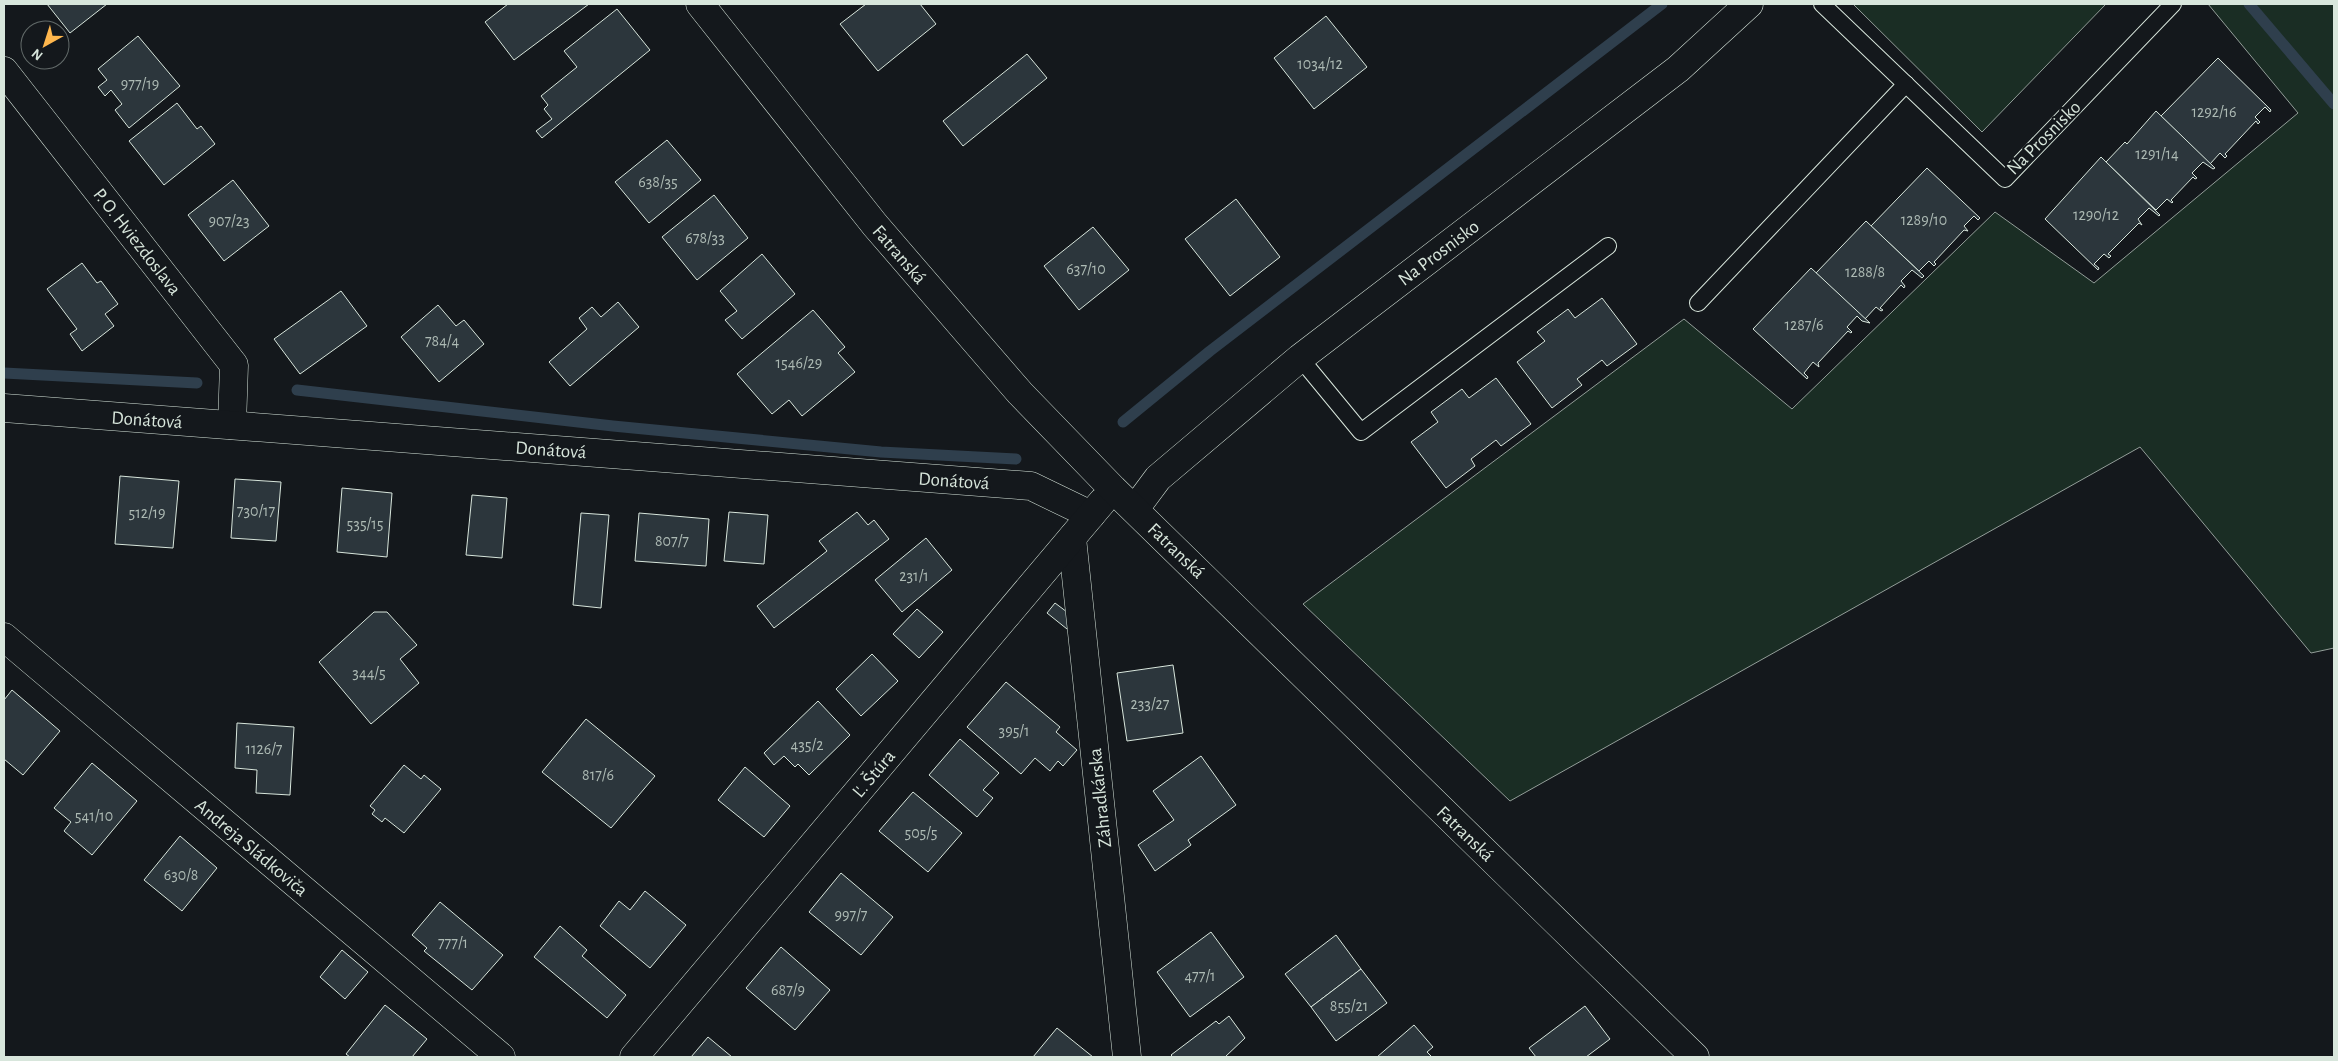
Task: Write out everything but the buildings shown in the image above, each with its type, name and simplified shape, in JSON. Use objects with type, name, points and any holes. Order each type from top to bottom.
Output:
[{"type":"street","name":"Fatranská","points":[[700,4],[875,224],[1020,393],[1113,490],[1135,509],[1695,1057]]},
{"type":"street","name":"Na Prosnisko","points":[[1135,509],[1158,478],[1300,358],[1678,69],[1749,4]]},
{"type":"street","name":"P. O. Hviezdoslava","points":[[4,71],[234,365],[232,425]]},
{"type":"street","name":"Donátová","points":[[4,408],[1031,486],[1091,515]]},
{"type":"street","name":"Ľ. Štúra","points":[[634,1057],[1113,490]]},
{"type":"street","name":"Záhradkárska","points":[[1072,538],[1127,1057]]},
{"type":"street","name":"Andreja Sládkoviča","points":[[4,637],[501,1057]]},
{"type":"lane","name":"Na Prosnisko","points":[[1822,4],[2005,179],[2173,4]]},
{"type":"lane","points":[[1698,303],[1906,84]]},
{"type":"lane","points":[[1300,358],[1362,432],[1608,246]]},
{"type":"green space","points":[[1853,4],[2106,4],[1982,132]]},
{"type":"green space","points":[[2208,4],[2334,4],[2334,648],[2311,653],[2140,447],[1510,801],[1303,604],[1684,319],[1792,409],[1995,212],[2094,283],[2298,113]]},
{"type":"waterway","points":[[1123,422],[1210,351],[1662,4]]},
{"type":"waterway","points":[[2249,4],[2334,104]]},
{"type":"waterway","points":[[4,373],[197,383]]},
{"type":"waterway","points":[[297,390],[613,426],[881,452],[1016,459]]}]
